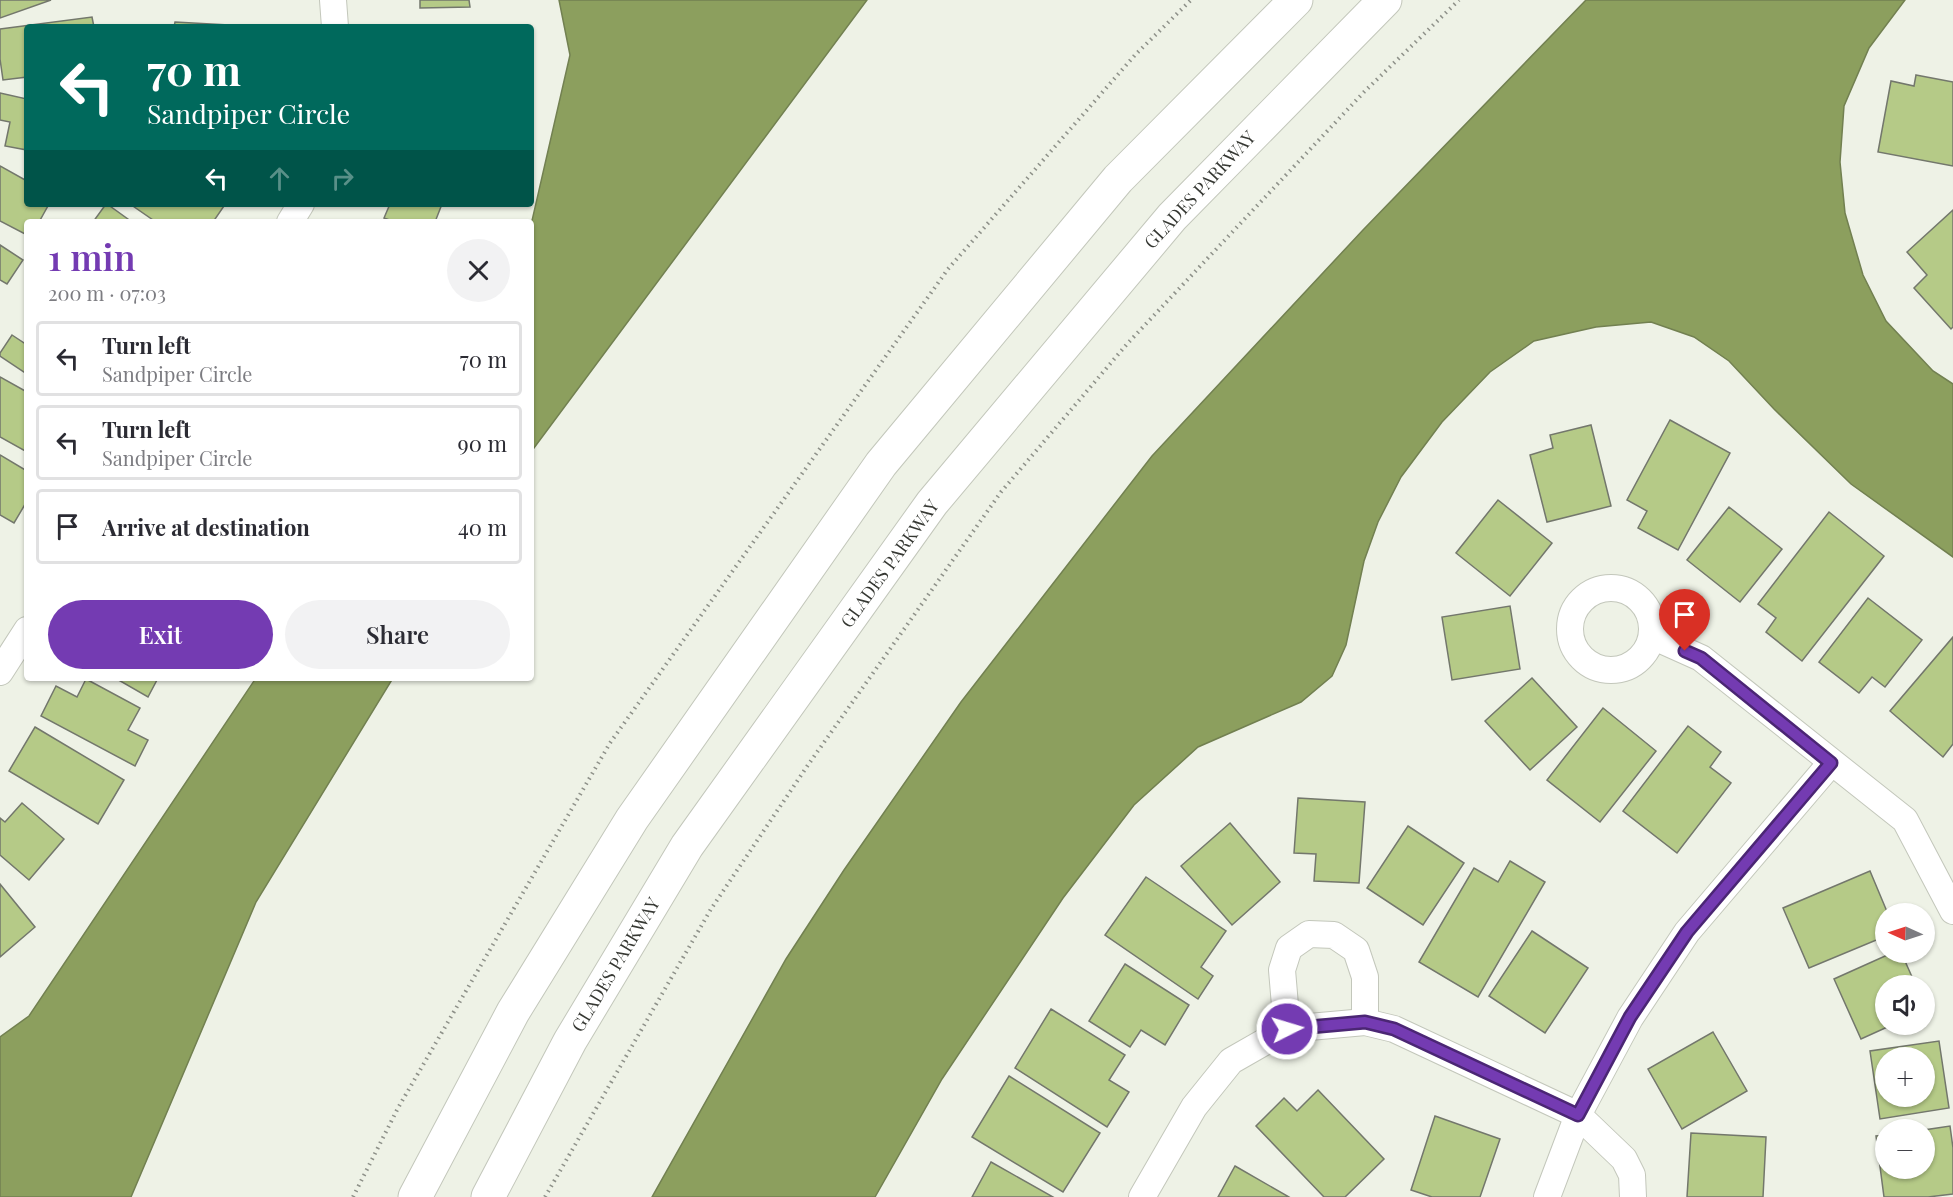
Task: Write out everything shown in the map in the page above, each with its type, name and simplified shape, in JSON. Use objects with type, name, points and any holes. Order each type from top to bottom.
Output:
[{"type":"main road","points":[[415,1197],[513,1012],[632,819],[881,464],[1118,179],[1296,0]]},
{"type":"main road","name":"GLADES PARKWAY","points":[[488,1197],[570,1041],[687,846],[932,503],[1172,217],[1385,0]]},
{"type":"street","points":[[333,0],[335,24]]},
{"type":"street","points":[[0,672],[24,635]]},
{"type":"street","points":[[1652,636],[1701,658],[1905,820],[1953,911]]},
{"type":"street","points":[[1547,1197],[1578,1115],[1630,1017],[1687,932],[1831,763]]},
{"type":"street","points":[[1287,1029],[1282,970],[1289,948],[1309,934],[1334,934],[1356,950],[1365,977],[1365,1022]]},
{"type":"street","points":[[1142,1197],[1194,1107],[1231,1061],[1287,1029],[1365,1022],[1394,1029],[1578,1115],[1624,1159],[1632,1175],[1633,1197]]},
{"type":"path","points":[[353,1197],[398,1108],[610,743],[948,269],[1135,55],[1191,0]]},
{"type":"path","points":[[545,1197],[711,909],[808,765],[1001,492],[1127,344],[1364,92],[1459,0]]},
{"type":"shaded area","points":[[559,0],[867,0],[534,448],[532,219],[570,55]]},
{"type":"shaded area","points":[[1586,0],[1905,0],[1869,48],[1844,106],[1840,162],[1845,213],[1863,275],[1886,321],[1933,371],[1953,384],[1953,557],[1851,484],[1774,409],[1729,361],[1694,337],[1651,322],[1596,327],[1534,341],[1490,372],[1442,422],[1401,477],[1378,522],[1364,561],[1346,645],[1332,676],[1301,702],[1198,747],[1134,805],[1063,898],[942,1079],[875,1197],[652,1197],[786,959],[844,870],[961,702],[1152,456],[1363,230]]},
{"type":"shaded area","points":[[254,681],[391,681],[256,902],[131,1197],[0,1197],[0,1037],[29,1016]]},
{"type":"building","points":[[0,0],[51,0],[0,18]]},
{"type":"building","points":[[420,0],[469,0],[470,7],[420,8]]},
{"type":"building","points":[[92,17],[93,24],[38,24]]},
{"type":"building","points":[[175,22],[211,24],[175,24]]},
{"type":"building","points":[[24,26],[24,77],[3,80],[0,29]]},
{"type":"building","points":[[1916,75],[1953,82],[1953,166],[1878,152],[1891,81],[1914,86]]},
{"type":"building","points":[[0,93],[24,98],[24,149],[5,146],[10,122],[0,120]]},
{"type":"building","points":[[0,166],[24,179],[24,207],[47,207],[41,219],[24,219],[24,233],[0,221]]},
{"type":"building","points":[[104,207],[111,207],[128,219],[95,219]]},
{"type":"building","points":[[134,207],[223,207],[215,219],[152,219]]},
{"type":"building","points":[[389,207],[441,207],[436,219],[384,218]]},
{"type":"building","points":[[1953,210],[1953,327],[1951,329],[1914,288],[1927,275],[1907,252]]},
{"type":"building","points":[[0,245],[23,260],[7,284],[0,280]]},
{"type":"building","points":[[12,335],[24,343],[24,372],[0,356]]},
{"type":"building","points":[[0,377],[24,390],[24,450],[0,437]]},
{"type":"building","points":[[1670,420],[1730,453],[1678,550],[1638,528],[1647,511],[1627,500]]},
{"type":"building","points":[[1591,425],[1611,506],[1547,522],[1530,455],[1553,448],[1550,435]]},
{"type":"building","points":[[0,455],[24,469],[24,506],[14,523],[0,515]]},
{"type":"building","points":[[1498,500],[1552,543],[1510,596],[1456,553]]},
{"type":"building","points":[[1729,507],[1782,549],[1740,602],[1687,560]]},
{"type":"building","points":[[1829,512],[1884,556],[1802,661],[1766,632],[1776,618],[1758,604]]},
{"type":"building","points":[[1868,598],[1922,640],[1885,687],[1872,677],[1859,693],[1819,662]]},
{"type":"building","points":[[1510,606],[1520,669],[1452,680],[1442,617]]},
{"type":"building","points":[[1953,637],[1953,744],[1943,757],[1890,711]]},
{"type":"building","points":[[1532,678],[1577,727],[1530,770],[1485,721]]},
{"type":"building","points":[[85,681],[90,681],[140,708],[128,730],[148,740],[135,766],[41,716],[56,686],[77,697]]},
{"type":"building","points":[[120,681],[156,681],[148,697]]},
{"type":"building","points":[[1603,708],[1656,751],[1600,822],[1547,780]]},
{"type":"building","points":[[1688,726],[1721,752],[1710,767],[1731,783],[1677,853],[1623,811]]},
{"type":"building","points":[[35,727],[124,780],[98,824],[9,771]]},
{"type":"building","points":[[1298,798],[1365,802],[1359,883],[1314,881],[1316,854],[1294,853]]},
{"type":"building","points":[[22,803],[64,839],[29,880],[0,855],[0,818],[5,822]]},
{"type":"building","points":[[1230,823],[1280,882],[1232,925],[1181,866]]},
{"type":"building","points":[[1408,826],[1464,863],[1423,925],[1367,888]]},
{"type":"building","points":[[1510,861],[1545,882],[1478,997],[1419,962],[1474,868],[1498,882]]},
{"type":"building","points":[[1870,871],[1883,903],[1875,903],[1875,941],[1809,968],[1783,908]]},
{"type":"building","points":[[1146,877],[1226,931],[1201,967],[1213,976],[1198,999],[1105,935]]},
{"type":"building","points":[[0,884],[35,927],[0,957]]},
{"type":"building","points":[[1532,931],[1588,968],[1545,1033],[1489,996]]},
{"type":"building","points":[[1875,961],[1875,963],[1906,963],[1911,975],[1875,975],[1875,1033],[1861,1039],[1834,979]]},
{"type":"building","points":[[1125,964],[1189,1005],[1165,1045],[1141,1030],[1130,1047],[1089,1021]]},
{"type":"building","points":[[1051,1009],[1125,1055],[1109,1080],[1129,1092],[1107,1127],[1015,1068]]},
{"type":"building","points":[[1713,1032],[1747,1091],[1682,1129],[1648,1069]]},
{"type":"building","points":[[1939,1041],[1949,1108],[1880,1119],[1878,1107],[1935,1107],[1935,1047],[1898,1047]]},
{"type":"building","points":[[1875,1050],[1875,1085],[1870,1051]]},
{"type":"building","points":[[1009,1076],[1100,1133],[1063,1192],[972,1137]]},
{"type":"building","points":[[1318,1090],[1384,1159],[1345,1197],[1324,1197],[1256,1126],[1284,1098],[1297,1111]]},
{"type":"building","points":[[1435,1116],[1500,1139],[1480,1197],[1432,1197],[1411,1190]]},
{"type":"building","points":[[1950,1126],[1953,1148],[1953,1194],[1928,1197],[1884,1197],[1882,1179],[1935,1179],[1935,1128]]},
{"type":"building","points":[[1691,1133],[1766,1137],[1763,1197],[1687,1197]]},
{"type":"building","points":[[991,1162],[1053,1197],[972,1197]]},
{"type":"building","points":[[1235,1166],[1289,1197],[1218,1197]]},
{"type":"route","points":[[1287,1029],[1365,1022],[1394,1029],[1578,1115],[1630,1017],[1687,932],[1831,763],[1701,658],[1685,651]]}]
